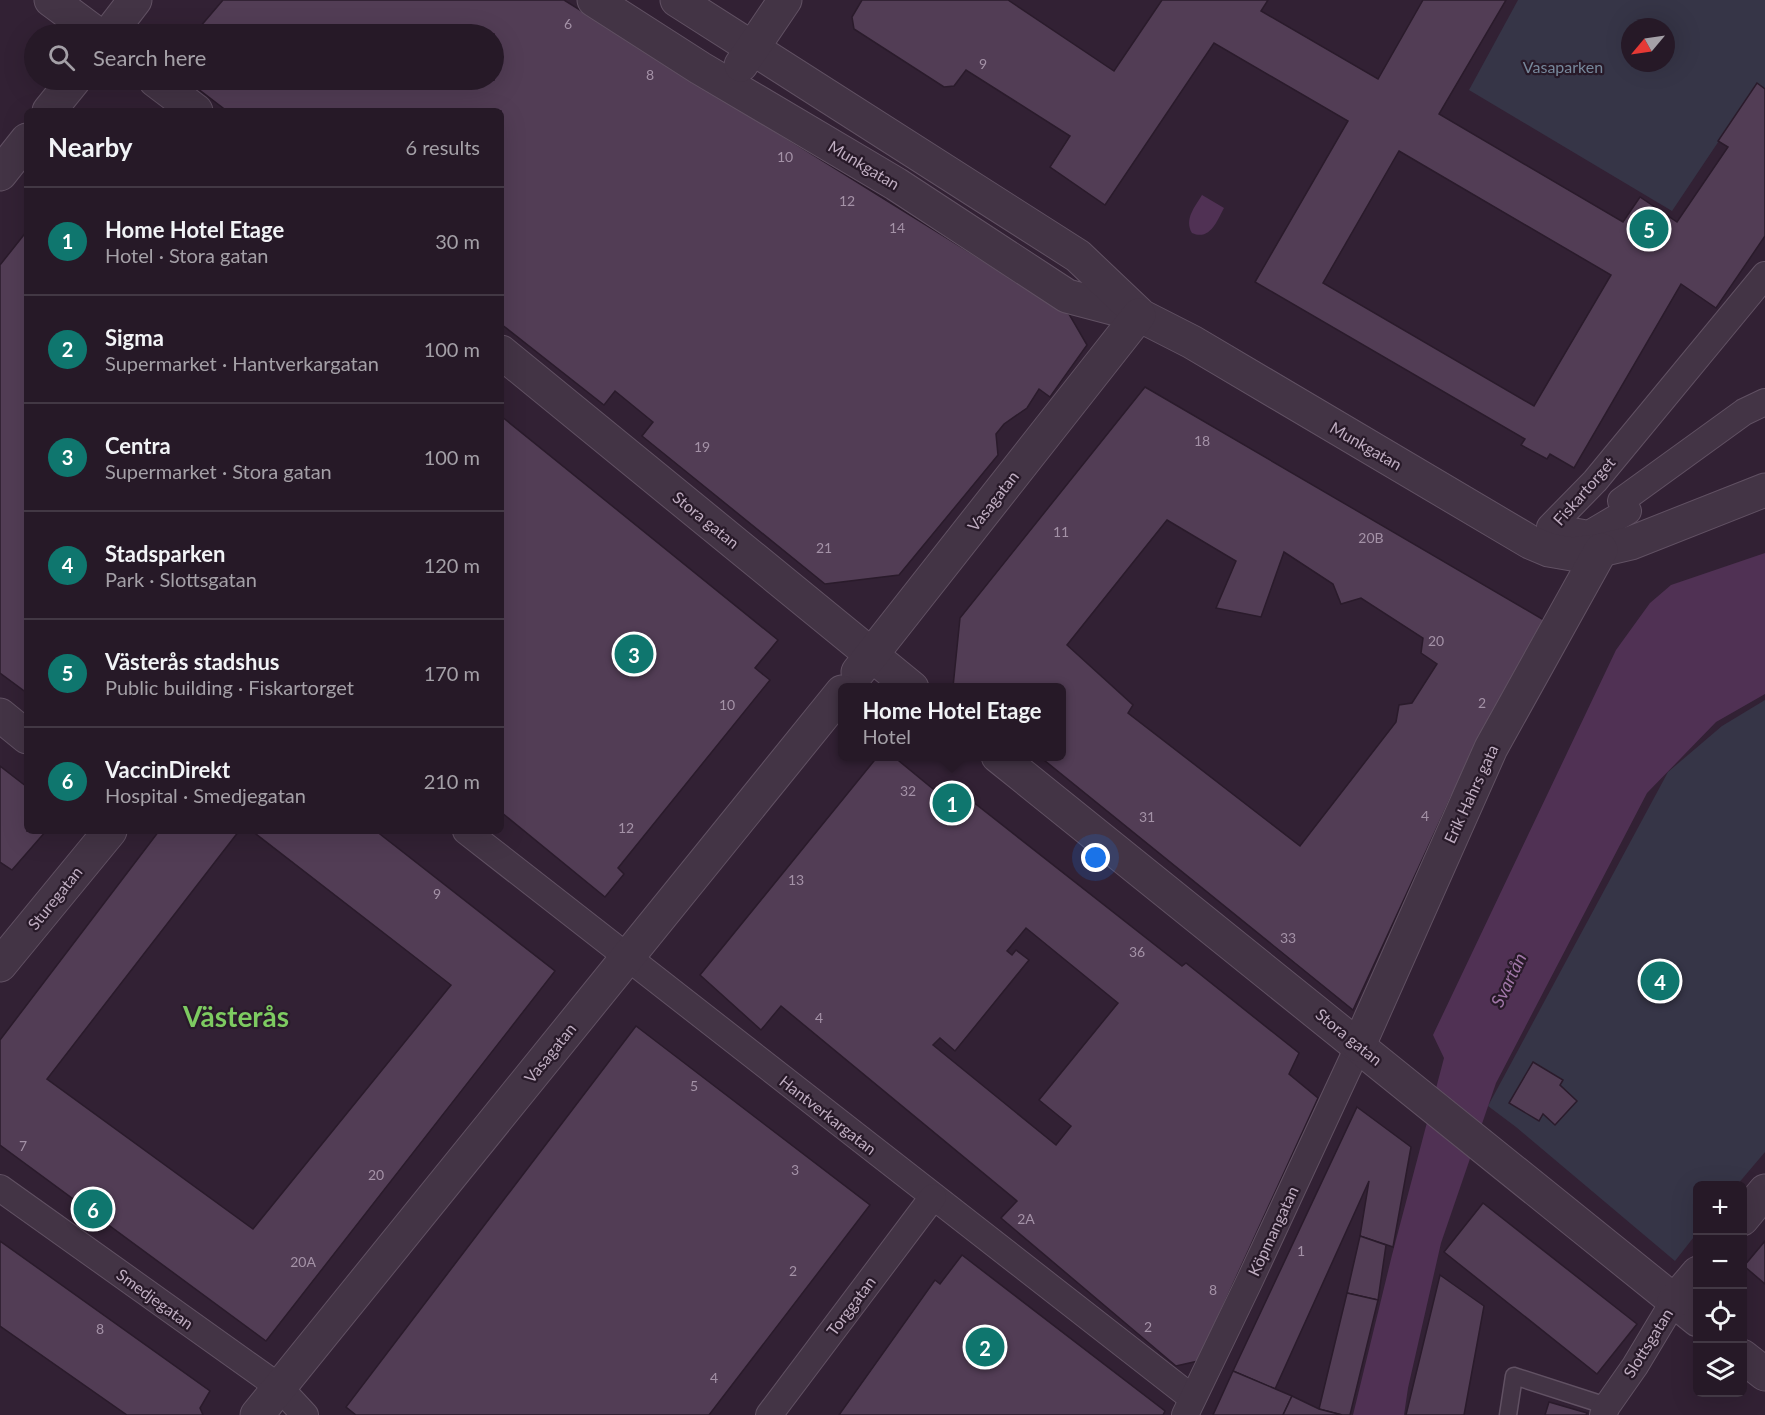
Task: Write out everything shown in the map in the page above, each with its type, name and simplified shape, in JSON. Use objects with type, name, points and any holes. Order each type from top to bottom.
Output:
[{"type":"street","points":[[51,0],[83,24]]},
{"type":"street","points":[[117,24],[135,0]]},
{"type":"street","name":"Munkgatan","points":[[594,0],[728,84],[896,184],[1067,296],[1139,315],[1192,342],[1530,542],[1549,550],[1572,554],[1601,550]]},
{"type":"street","name":"Munkgatan","points":[[677,0],[1078,256],[1139,315]]},
{"type":"street","points":[[728,84],[785,0]]},
{"type":"street","points":[[52,108],[66,90]]},
{"type":"street","points":[[168,90],[192,108]]},
{"type":"street","points":[[0,174],[24,144]]},
{"type":"street","name":"Fiskartorget","points":[[1765,275],[1595,481],[1550,527],[1589,534],[1628,511],[1621,501],[1744,412],[1765,402]]},
{"type":"street","name":"Vasagatan","points":[[849,683],[1139,315]]},
{"type":"street","name":"Stora gatan","points":[[504,354],[907,683]]},
{"type":"street","points":[[1601,550],[1631,543],[1765,490]]},
{"type":"street","name":"Erik Hahrs gata","points":[[1359,1045],[1491,748],[1601,550]]},
{"type":"street","name":"Vasagatan","points":[[257,1415],[838,698]]},
{"type":"street","points":[[0,715],[24,735]]},
{"type":"street","name":"Stora gatan","points":[[1004,761],[1686,1310]]},
{"type":"street","name":"Sturegatan","points":[[0,965],[108,834]]},
{"type":"street","name":"Hantverkargatan","points":[[470,834],[933,1197],[1189,1406]]},
{"type":"street","name":"Köpmangatan","points":[[1189,1406],[1359,1045]]},
{"type":"street","name":"Smedjegatan","points":[[0,1188],[279,1388],[305,1415]]},
{"type":"street","points":[[1747,1214],[1765,1191]]},
{"type":"street","name":"Torggatan","points":[[769,1415],[933,1197]]},
{"type":"street","name":"Slottsgatan","points":[[1605,1410],[1635,1366],[1686,1310],[1693,1288]]},
{"type":"street","points":[[1747,1359],[1765,1374]]},
{"type":"lane","points":[[1508,1415],[1514,1376],[1605,1410]]},
{"type":"green space","name":"Vasaparken","points":[[1518,0],[1765,0],[1765,89],[1757,84],[1672,211],[1469,90]]},
{"type":"green space","points":[[1765,700],[1765,1152],[1740,1181],[1693,1181],[1693,1238],[1675,1261],[1488,1106],[1668,772],[1722,726]]},
{"type":"water","points":[[1202,195],[1224,208],[1216,224],[1208,232],[1198,235],[1192,233],[1189,223],[1191,213]]},
{"type":"water","name":"Svartån","points":[[1765,553],[1765,694],[1716,722],[1647,793],[1496,1083],[1441,1243],[1404,1415],[1353,1415],[1444,1058],[1433,1035],[1616,650],[1650,603],[1671,585]]},
{"type":"building","points":[[223,0],[564,0],[1069,314],[1087,345],[1050,397],[1039,389],[1027,408],[1004,424],[996,434],[998,455],[899,575],[825,584],[642,436],[653,422],[615,391],[604,405],[504,326],[504,108],[223,108],[200,90],[504,90],[504,24],[203,24]]},
{"type":"building","points":[[862,0],[1008,0],[1114,71],[1162,0],[1268,0],[1261,11],[1378,79],[1423,0],[1506,0],[1439,114],[1623,222],[1640,197],[1677,222],[1728,147],[1718,141],[1757,83],[1765,89],[1765,236],[1716,308],[1681,284],[1574,468],[1550,454],[1547,459],[1521,445],[1525,439],[1255,282],[1348,121],[1214,43],[1105,205],[1050,167],[1070,136],[966,70],[954,86],[944,87],[854,29],[852,17]],"holes":[[[1399,151],[1611,275],[1534,406],[1323,283]]]},
{"type":"building","points":[[24,235],[24,691],[0,673],[0,265]]},
{"type":"building","points":[[1145,387],[1549,623],[1451,797],[1353,1010],[1045,761],[1066,761],[1066,683],[953,683],[960,618]],"holes":[[[1167,520],[1236,561],[1216,608],[1261,617],[1284,552],[1333,584],[1341,604],[1361,598],[1423,638],[1421,653],[1437,664],[1412,703],[1399,705],[1396,722],[1300,846],[1128,713],[1133,705],[1067,645]]]},
{"type":"building","points":[[504,418],[778,640],[755,668],[770,680],[618,868],[624,874],[605,897],[504,814]]},
{"type":"building","points":[[874,761],[899,761],[944,798],[954,787],[1182,966],[1186,963],[1299,1053],[1289,1074],[1318,1098],[1198,1361],[1176,1366],[1001,1218],[1017,1201],[781,1006],[761,1030],[700,975]],"holes":[[[1026,928],[1118,1003],[1039,1100],[1071,1126],[1056,1145],[933,1045],[940,1038],[955,1051],[1029,960],[1016,950],[1012,955],[1007,951]]]},
{"type":"building","points":[[0,766],[24,785],[24,834],[43,834],[12,870],[0,862]]},
{"type":"building","points":[[157,834],[237,834],[47,1079],[253,1229],[451,985],[256,834],[380,834],[555,971],[266,1341],[0,1145],[0,1040]]},
{"type":"building","points":[[636,1026],[870,1205],[709,1415],[356,1415],[346,1407]]},
{"type":"building","points":[[1533,1062],[1563,1080],[1560,1085],[1577,1101],[1555,1125],[1543,1114],[1539,1121],[1509,1103]]},
{"type":"building","points":[[1357,1107],[1411,1147],[1393,1247],[1360,1236],[1369,1181],[1275,1389],[1233,1371]]},
{"type":"building","points":[[1483,1203],[1637,1324],[1597,1374],[1444,1252]]},
{"type":"building","points":[[1360,1236],[1386,1245],[1378,1300],[1347,1293]]},
{"type":"building","points":[[0,1241],[210,1391],[200,1408],[203,1415],[127,1415],[0,1326]]},
{"type":"building","points":[[1765,1241],[1765,1284],[1747,1269],[1747,1262]]},
{"type":"building","points":[[962,1255],[1165,1411],[1163,1415],[839,1415],[935,1280],[940,1284]]},
{"type":"building","points":[[1440,1275],[1484,1306],[1464,1415],[1406,1415]]},
{"type":"building","points":[[1347,1293],[1378,1300],[1350,1415],[1342,1415],[1319,1409]]},
{"type":"building","points":[[1233,1371],[1292,1396],[1283,1415],[1213,1415]]},
{"type":"building","points":[[1292,1396],[1319,1409],[1342,1415],[1283,1415]]},
{"type":"building","points":[[1549,1402],[1587,1413],[1586,1415],[1545,1415]]},
{"type":"place","name":"Västerås stadshus","points":[[1649,229]]},
{"type":"place","name":"Centra","points":[[634,654]]},
{"type":"place","name":"Home Hotel Etage","points":[[952,803]]},
{"type":"place","name":"Stadsparken","points":[[1660,981]]},
{"type":"place","name":"VaccinDirekt","points":[[93,1209]]},
{"type":"place","name":"Sigma","points":[[985,1347]]},
{"type":"district","name":"Västerås","points":[[236,1017]]}]
